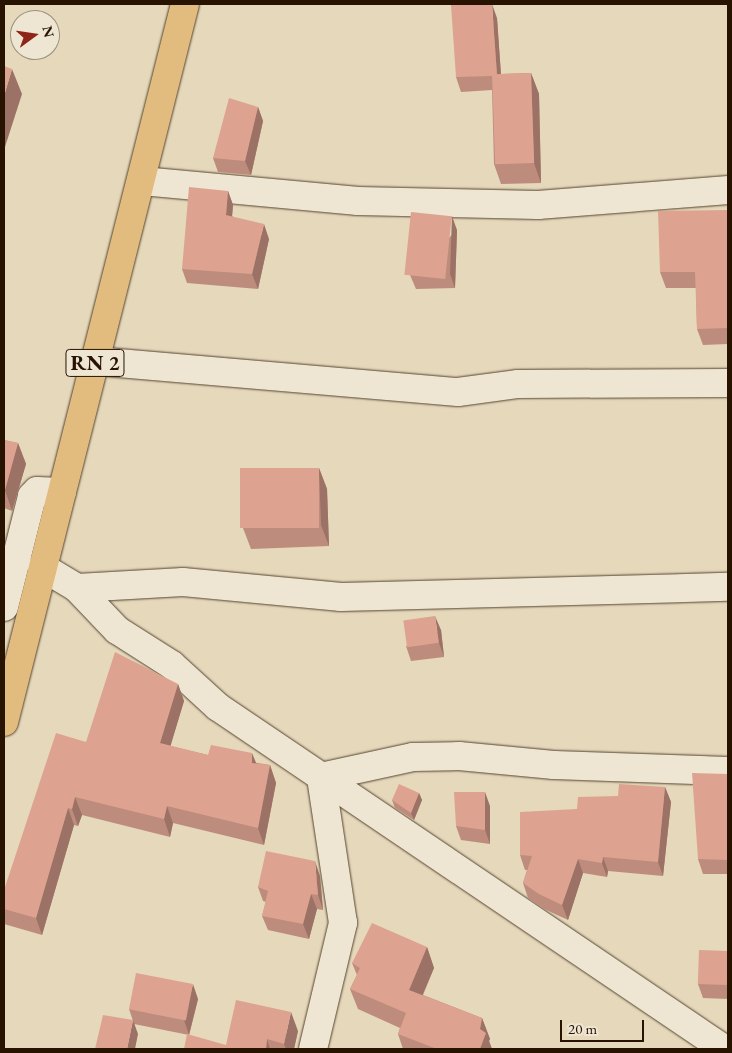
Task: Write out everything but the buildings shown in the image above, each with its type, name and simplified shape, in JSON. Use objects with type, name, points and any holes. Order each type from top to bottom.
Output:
[{"type":"highway","name":"RN 2","points":[[4,722],[142,181],[185,4]]},
{"type":"street","points":[[142,181],[358,202],[518,204],[728,190]]},
{"type":"street","points":[[95,361],[458,392],[518,384],[728,383]]},
{"type":"street","points":[[4,607],[32,496],[37,491],[62,492]]},
{"type":"street","points":[[42,567],[77,588],[117,630],[172,665],[218,707],[724,1049]]},
{"type":"street","points":[[77,588],[183,582],[341,597],[728,587]]},
{"type":"street","points":[[322,777],[413,757],[450,756],[728,771]]},
{"type":"street","points":[[313,1049],[343,923],[322,777]]}]
